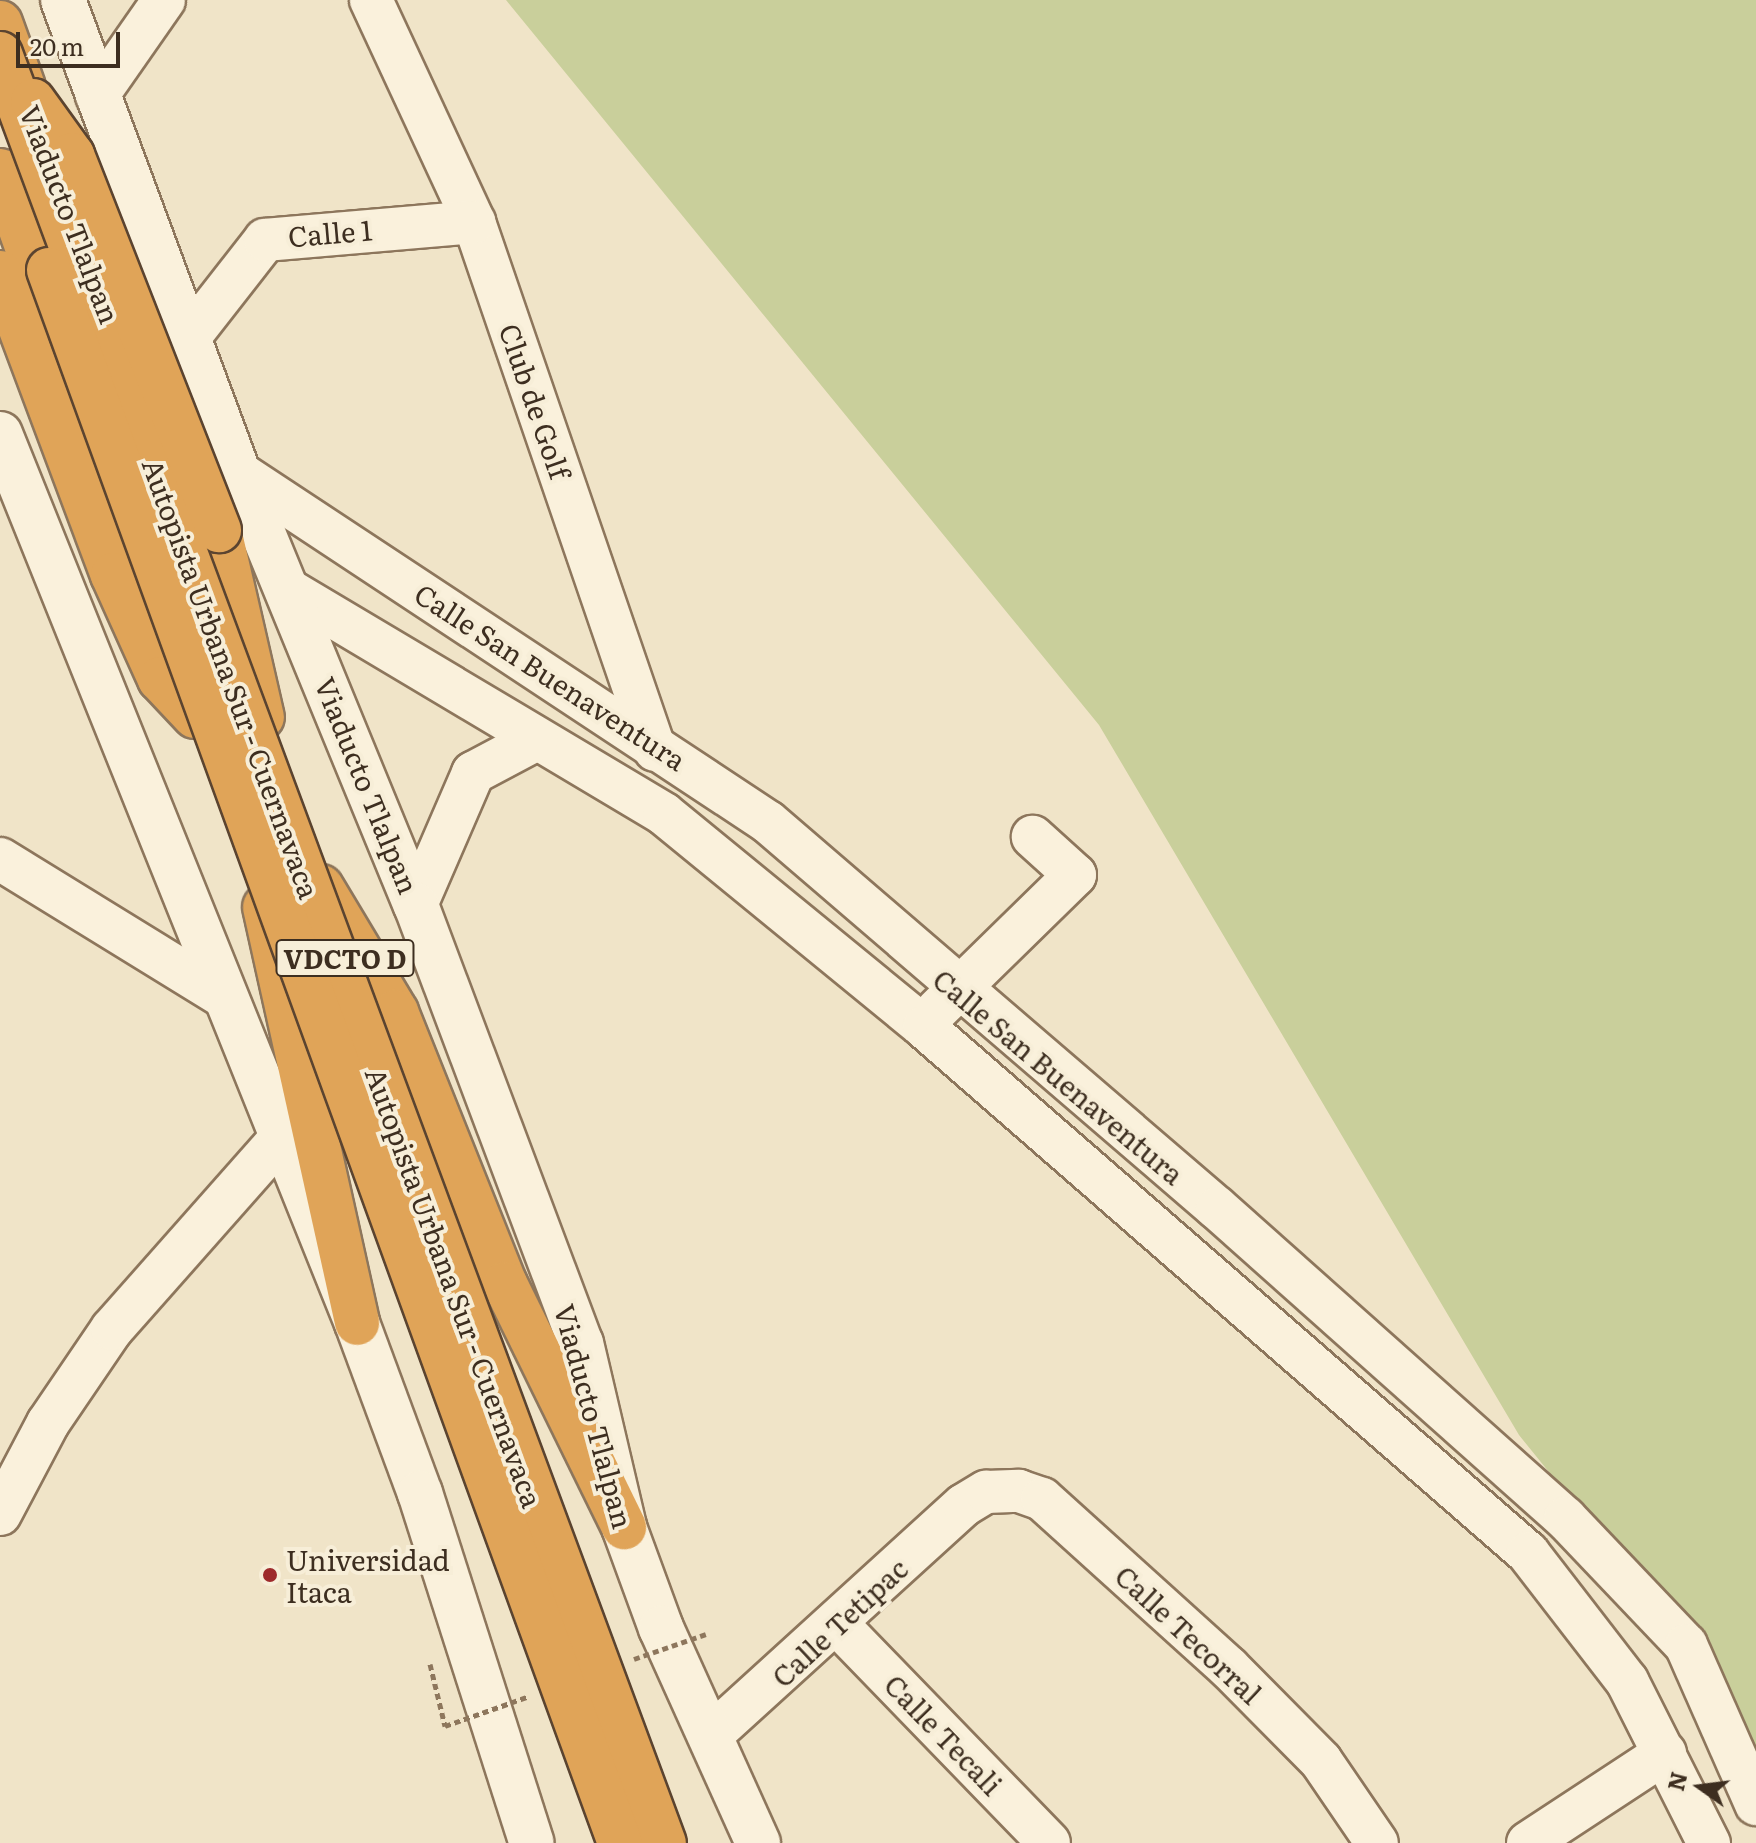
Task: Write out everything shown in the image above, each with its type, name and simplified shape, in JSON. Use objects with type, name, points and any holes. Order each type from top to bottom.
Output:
[{"type":"highway","name":"Viaducto Tlalpan","points":[[0,23],[6,60],[262,717],[312,871],[678,1843]]},
{"type":"highway","points":[[6,60],[72,155],[219,530],[262,717]]},
{"type":"highway","name":"Autopista Urbana Sur - Cuernavaca","points":[[6,60],[664,1843]]},
{"type":"highway","name":"Autopista Urbana Sur - Cuernavaca","points":[[0,132],[619,1843]]},
{"type":"highway","name":"Viaducto Tlalpan","points":[[0,171],[195,716],[256,866],[619,1843]]},
{"type":"highway","points":[[0,273],[113,575],[160,679],[195,716]]},
{"type":"highway","points":[[256,866],[357,1323]]},
{"type":"highway","points":[[312,871],[396,1012],[505,1284],[624,1527]]},
{"type":"main road","name":"Viaducto Tlalpan","points":[[63,0],[187,340],[238,472],[292,592],[416,905],[581,1343],[624,1527],[710,1736],[758,1843]]},
{"type":"main road","points":[[0,434],[280,1139],[357,1323],[420,1493],[532,1843]]},
{"type":"street","points":[[97,96],[164,0]]},
{"type":"street","name":"Club de Golf","points":[[371,0],[474,222],[654,742],[664,814]]},
{"type":"street","name":"Calle 1","points":[[187,340],[265,240],[474,222]]},
{"type":"street","name":"Calle San Buenaventura","points":[[238,472],[654,742],[768,822],[953,988],[1217,1208],[1565,1518],[1686,1645],[1756,1804]]},
{"type":"street","name":"Calle San Buenaventura","points":[[292,592],[664,814],[924,1027],[1528,1553],[1627,1681],[1709,1843]]},
{"type":"street","points":[[416,905],[473,773],[537,739]]},
{"type":"street","points":[[924,1027],[953,988],[1075,875],[1033,837]]},
{"type":"street","points":[[0,859],[224,997]]},
{"type":"street","points":[[0,1514],[48,1423],[112,1329],[280,1139]]},
{"type":"street","name":"Calle Tecorral","points":[[964,1505],[986,1492],[1042,1499],[1321,1761],[1377,1843]]},
{"type":"street","name":"Calle Tetipac","points":[[710,1736],[838,1625],[964,1505]]},
{"type":"street","name":"Calle Tecali","points":[[838,1625],[1049,1843]]},
{"type":"street","points":[[1528,1843],[1665,1753]]},
{"type":"path","points":[[427,1652],[445,1726]]},
{"type":"green space","points":[[506,0],[1756,0],[1756,1820],[1626,1567],[1519,1435],[1099,725]]},
{"type":"place","name":"Universidad Itaca","points":[[270,1575]]}]
